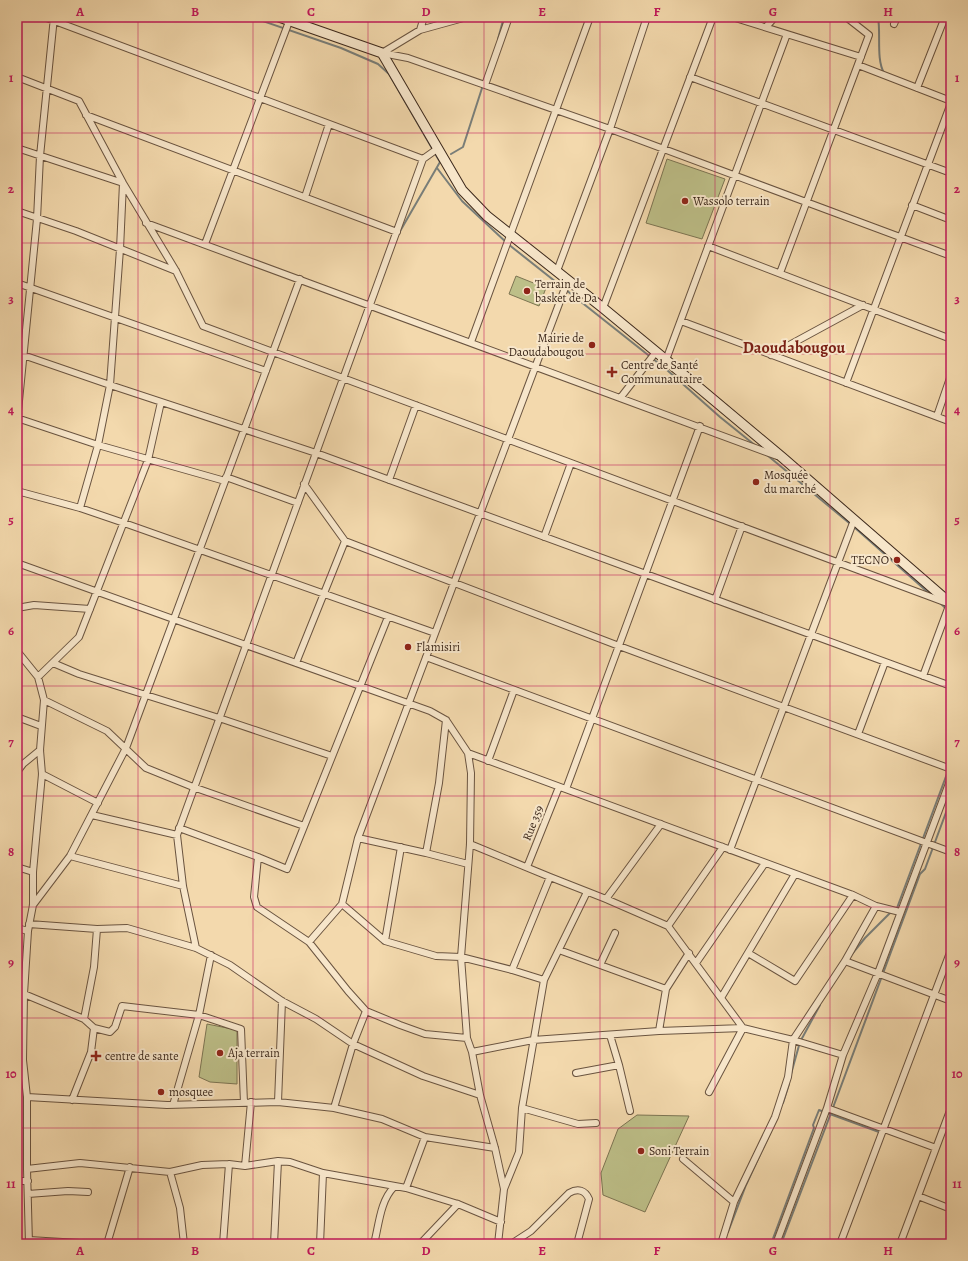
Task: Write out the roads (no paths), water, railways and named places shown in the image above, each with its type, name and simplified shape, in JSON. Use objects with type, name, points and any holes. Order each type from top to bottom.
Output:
[{"type":"street","points":[[44,17],[54,19],[423,159]]},
{"type":"street","points":[[279,17],[290,19],[382,53],[408,58],[664,148],[951,256]]},
{"type":"street","points":[[420,30],[424,17]]},
{"type":"street","points":[[382,53],[420,30],[467,17]]},
{"type":"street","points":[[485,85],[509,17]]},
{"type":"street","points":[[471,342],[590,17]]},
{"type":"street","points":[[556,271],[610,129],[647,17]]},
{"type":"street","points":[[603,308],[713,17]]},
{"type":"street","points":[[732,17],[861,57]]},
{"type":"street","points":[[766,27],[776,17]]},
{"type":"street","points":[[780,273],[869,35],[846,17]]},
{"type":"street","points":[[894,24],[897,17]]},
{"type":"street","points":[[917,88],[945,17]]},
{"type":"street","points":[[54,19],[40,156],[37,218],[17,419],[148,460],[226,479],[298,503]]},
{"type":"street","points":[[205,244],[290,19]]},
{"type":"street","points":[[666,360],[787,34]]},
{"type":"street","points":[[382,53],[462,190],[487,216],[666,360],[783,458],[951,604]]},
{"type":"street","points":[[846,382],[912,205],[949,112],[951,102],[858,65]]},
{"type":"street","points":[[17,77],[79,101],[123,184],[176,271],[203,326],[951,604]]},
{"type":"street","points":[[690,77],[927,166],[951,173]]},
{"type":"street","points":[[86,115],[397,232]]},
{"type":"street","points":[[305,197],[329,124]]},
{"type":"street","points":[[17,148],[123,184]]},
{"type":"street","points":[[196,948],[183,886],[177,835],[179,828],[423,159],[437,149]]},
{"type":"street","points":[[80,508],[98,445],[110,385],[120,249],[123,184]]},
{"type":"street","points":[[912,205],[951,220]]},
{"type":"street","points":[[17,211],[76,231],[176,271]]},
{"type":"street","points":[[146,223],[700,426],[783,458]]},
{"type":"street","points":[[708,246],[951,339]]},
{"type":"street","points":[[33,905],[70,856],[126,748],[300,279]]},
{"type":"street","points":[[309,942],[342,904],[358,838],[568,280]]},
{"type":"street","points":[[17,283],[266,371]]},
{"type":"street","points":[[771,355],[863,305]]},
{"type":"street","points":[[681,321],[951,422]]},
{"type":"street","points":[[17,348],[110,385],[316,453],[951,686]]},
{"type":"street","points":[[621,398],[656,352]]},
{"type":"street","points":[[937,416],[951,374]]},
{"type":"street","points":[[38,677],[79,637],[148,460],[161,402]]},
{"type":"street","points":[[389,480],[416,405]]},
{"type":"street","points":[[566,789],[700,426]]},
{"type":"street","points":[[544,537],[571,463]]},
{"type":"street","points":[[304,484],[344,540],[454,584],[951,769]]},
{"type":"street","points":[[17,491],[80,508],[436,633]]},
{"type":"street","points":[[730,850],[854,520]]},
{"type":"street","points":[[715,600],[742,526]]},
{"type":"street","points":[[296,663],[344,540]]},
{"type":"street","points":[[17,563],[409,703],[430,711],[446,720],[468,753],[471,773],[470,844],[461,957],[467,1038],[472,1052],[480,1095],[495,1148],[504,1189]]},
{"type":"street","points":[[923,676],[951,604]]},
{"type":"street","points":[[17,608],[34,606],[90,609]]},
{"type":"street","points":[[179,828],[287,869],[388,617]]},
{"type":"street","points":[[17,651],[38,677],[44,700],[40,750],[42,774],[33,872],[33,905],[28,931],[20,1059],[27,1098],[29,1242],[96,1244]]},
{"type":"street","points":[[426,657],[951,852]]},
{"type":"street","points":[[858,734],[885,662]]},
{"type":"street","points":[[53,663],[79,674],[220,718],[332,756]]},
{"type":"street","points":[[488,761],[514,690]]},
{"type":"street","points":[[44,700],[107,731],[146,768],[193,787],[304,826]]},
{"type":"street","points":[[17,717],[41,726]]},
{"type":"street","points":[[426,853],[439,783],[446,720]]},
{"type":"street","points":[[17,772],[20,763],[40,750]]},
{"type":"street","points":[[468,753],[853,895],[876,906],[900,912]]},
{"type":"street","points":[[42,774],[98,803]]},
{"type":"street","points":[[776,1244],[827,1108],[844,1055],[878,973],[951,778]]},
{"type":"street","name":"Rue 359","points":[[527,867],[559,787]]},
{"type":"street","points":[[92,815],[177,835]]},
{"type":"street","points":[[606,899],[662,824]]},
{"type":"street","points":[[358,838],[468,864]]},
{"type":"street","points":[[470,844],[606,899],[668,926],[743,1028]]},
{"type":"street","points":[[385,941],[401,847]]},
{"type":"street","points":[[668,926],[723,847]]},
{"type":"street","points":[[70,856],[183,886]]},
{"type":"street","points":[[258,857],[254,896],[257,907],[309,942],[366,1011],[425,1034],[467,1038]]},
{"type":"street","points":[[696,963],[764,863]]},
{"type":"street","points":[[17,867],[33,872]]},
{"type":"street","points":[[721,998],[795,874]]},
{"type":"street","points":[[512,970],[550,877]]},
{"type":"street","points":[[498,1244],[504,1189],[519,1152],[522,1108],[544,980],[587,892]]},
{"type":"street","points":[[748,953],[794,981],[853,895]]},
{"type":"street","points":[[342,904],[385,941],[436,956],[461,957],[544,980]]},
{"type":"street","points":[[721,1244],[734,1202],[775,1117],[788,1077],[793,1040],[845,961],[876,906]]},
{"type":"street","points":[[29,924],[97,929],[127,928],[196,948],[230,965],[282,1001],[316,1019],[353,1044],[423,1076],[480,1095]]},
{"type":"street","points":[[17,928],[28,931]]},
{"type":"street","points":[[84,1019],[94,967],[97,929]]},
{"type":"street","points":[[600,965],[615,933]]},
{"type":"street","points":[[559,950],[666,989]]},
{"type":"street","points":[[840,1244],[951,950]]},
{"type":"street","points":[[659,1031],[666,989],[689,953]]},
{"type":"street","points":[[173,1105],[200,1015],[211,955]]},
{"type":"street","points":[[845,961],[951,1001]]},
{"type":"street","points":[[17,984],[24,985]]},
{"type":"street","points":[[24,994],[84,1019],[94,1028],[110,1032],[115,1027],[122,1006],[200,1015],[241,1029],[244,1103]]},
{"type":"street","points":[[278,1102],[282,1001]]},
{"type":"street","points":[[334,1108],[353,1044],[366,1011]]},
{"type":"street","points":[[72,1100],[91,1052],[94,1028]]},
{"type":"street","points":[[472,1052],[533,1040],[659,1031],[743,1028],[793,1040],[844,1055]]},
{"type":"street","points":[[709,1092],[743,1028]]},
{"type":"street","points":[[610,1035],[630,1111]]},
{"type":"street","points":[[576,1072],[619,1065]]},
{"type":"street","points":[[27,1098],[173,1105],[278,1102],[334,1108],[382,1120],[425,1137],[495,1148]]},
{"type":"street","points":[[245,1166],[251,1102]]},
{"type":"street","points":[[522,1108],[578,1124],[596,1123]]},
{"type":"street","points":[[827,1108],[936,1148]]},
{"type":"street","points":[[900,1244],[951,1108]]},
{"type":"street","points":[[944,1125],[951,1128]]},
{"type":"street","points":[[406,1188],[425,1137]]},
{"type":"street","points":[[683,1159],[734,1202]]},
{"type":"street","points":[[274,1244],[278,1162]]},
{"type":"street","points":[[27,1169],[80,1163],[170,1172],[202,1165],[229,1164],[245,1166],[290,1162],[323,1173],[406,1188],[458,1204],[501,1222]]},
{"type":"street","points":[[223,1244],[229,1164]]},
{"type":"street","points":[[107,1244],[130,1167]]},
{"type":"street","points":[[170,1172],[180,1208],[184,1244]]},
{"type":"street","points":[[320,1244],[323,1173]]},
{"type":"street","points":[[17,1181],[28,1181]]},
{"type":"street","points":[[374,1244],[383,1206],[389,1192],[394,1187],[406,1188]]},
{"type":"street","points":[[511,1244],[531,1231],[570,1193],[575,1190],[582,1190],[587,1194],[589,1199],[577,1244]]},
{"type":"street","points":[[28,1194],[68,1191],[88,1192]]},
{"type":"street","points":[[918,1196],[951,1208]]},
{"type":"street","points":[[420,1244],[458,1204]]},
{"type":"waterway","points":[[251,17],[341,48],[378,64],[389,74],[440,162],[399,233]]},
{"type":"waterway","points":[[498,39],[504,17]]},
{"type":"waterway","points":[[878,17],[879,54],[884,73]]},
{"type":"waterway","points":[[451,154],[463,147],[483,85]]},
{"type":"waterway","points":[[437,168],[462,201],[508,244],[667,370],[720,417],[756,446]]},
{"type":"waterway","points":[[767,455],[854,527],[931,595]]},
{"type":"waterway","points":[[940,603],[951,613]]},
{"type":"waterway","points":[[895,909],[897,908],[951,763]]},
{"type":"waterway","points":[[781,1244],[920,874],[925,869],[951,799]]},
{"type":"waterway","points":[[852,954],[865,938],[891,912]]},
{"type":"waterway","points":[[791,1074],[800,1042],[820,1005]]},
{"type":"waterway","points":[[783,1103],[789,1084]]},
{"type":"waterway","points":[[771,1244],[814,1128],[813,1125],[819,1110],[879,1132]]},
{"type":"waterway","points":[[728,1232],[746,1185],[771,1131]]},
{"type":"place","name":"Wassolo terrain","points":[[685,201]]},
{"type":"place","name":"Terrain de basket de Da","points":[[527,291]]},
{"type":"place","name":"Mairie de Daoudabougou","points":[[592,345]]},
{"type":"place","name":"Centre de Santé Communautaire","points":[[612,372]]},
{"type":"place","name":"Mosquée du marché","points":[[756,482]]},
{"type":"place","name":"TECNO","points":[[897,560]]},
{"type":"place","name":"Flamisiri","points":[[408,647]]},
{"type":"place","name":"Aja terrain","points":[[220,1053]]},
{"type":"place","name":"centre de sante","points":[[96,1056]]},
{"type":"place","name":"mosquee","points":[[161,1092]]},
{"type":"place","name":"Soni Terrain","points":[[641,1151]]},
{"type":"district","name":"Daoudabougou","points":[[794,347]]}]
